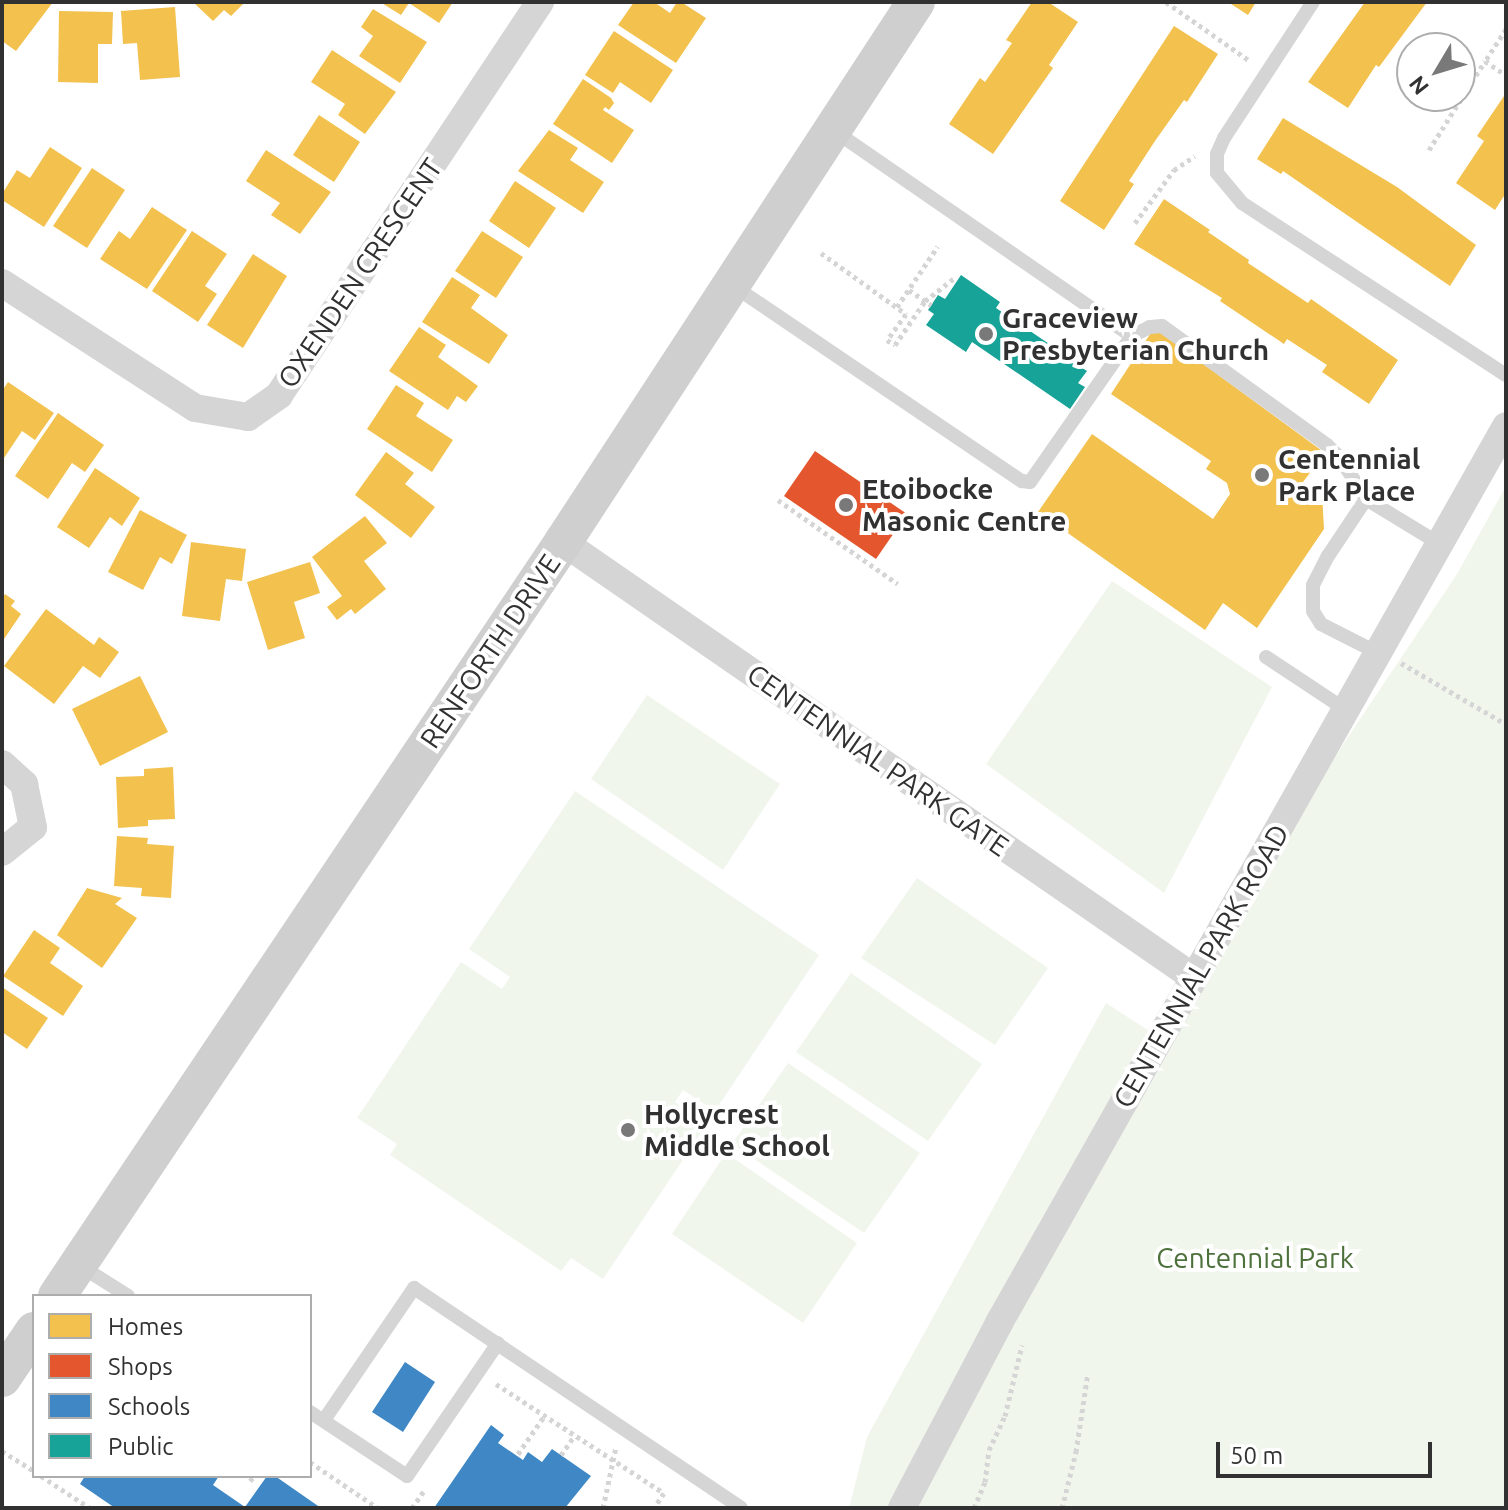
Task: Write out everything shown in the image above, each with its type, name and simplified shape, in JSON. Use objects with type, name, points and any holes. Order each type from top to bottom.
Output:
[{"type":"main road","name":"RENFORTH DRIVE","points":[[58,1294],[563,542],[911,4]]},
{"type":"main road","points":[[2,1378],[32,1334]]},
{"type":"street","name":"OXENDEN CRESCENT","points":[[2,283],[195,408],[248,417],[279,395],[540,2]]},
{"type":"street","name":"CENTENNIAL PARK ROAD","points":[[902,1508],[999,1323],[1346,710],[1391,659],[1440,544],[1506,426]]},
{"type":"street","name":"CENTENNIAL PARK GATE","points":[[563,542],[1193,977]]},
{"type":"street","points":[[2,764],[24,784],[33,827],[2,852]]},
{"type":"lane","points":[[1313,2],[1224,138],[1217,154],[1217,173],[1242,203],[1506,375]]},
{"type":"lane","points":[[832,130],[1132,336]]},
{"type":"lane","points":[[731,284],[1022,481],[1030,482],[1132,336],[1162,326],[1327,445],[1340,458],[1366,499],[1440,544]]},
{"type":"lane","points":[[1366,499],[1313,585],[1313,611],[1321,624],[1391,659]]},
{"type":"lane","points":[[1266,657],[1346,710]]},
{"type":"lane","points":[[79,1265],[125,1294]]},
{"type":"lane","points":[[324,1420],[414,1288],[741,1508]]},
{"type":"lane","points":[[312,1413],[407,1476],[498,1343]]},
{"type":"path","points":[[1166,2],[1267,73]]},
{"type":"path","points":[[1429,150],[1506,29]]},
{"type":"path","points":[[1485,61],[1506,75]]},
{"type":"path","points":[[1135,223],[1174,170],[1224,138]]},
{"type":"path","points":[[897,307],[938,246]]},
{"type":"path","points":[[821,253],[906,314],[887,340],[895,345],[928,303],[953,279]]},
{"type":"path","points":[[909,290],[928,303]]},
{"type":"path","points":[[778,500],[898,584]]},
{"type":"path","points":[[1391,659],[1396,678]]},
{"type":"path","points":[[1391,659],[1506,724]]},
{"type":"path","points":[[974,1508],[985,1482],[989,1450],[1008,1406],[1024,1338]]},
{"type":"path","points":[[1062,1508],[1076,1452],[1088,1373]]},
{"type":"path","points":[[488,1396],[497,1383],[664,1493],[654,1508]]},
{"type":"path","points":[[518,1454],[545,1415]]},
{"type":"path","points":[[603,1508],[620,1426]]},
{"type":"path","points":[[561,1455],[575,1435]]},
{"type":"path","points":[[2,1451],[32,1470]]},
{"type":"path","points":[[312,1463],[378,1508]]},
{"type":"path","points":[[44,1478],[90,1508]]},
{"type":"path","points":[[412,1508],[429,1483]]},
{"type":"green space","name":"Centennial Park","points":[[1506,486],[1506,1508],[849,1508],[867,1437],[1106,1003],[1151,1032],[1457,574]]},
{"type":"green space","points":[[1112,581],[1272,687],[1164,893],[986,764]]},
{"type":"green space","points":[[647,695],[780,784],[723,870],[591,779]]},
{"type":"green space","points":[[575,791],[819,955],[715,1111],[683,1090],[675,1102],[707,1124],[603,1279],[571,1258],[561,1271],[390,1155],[397,1144],[357,1118],[461,962],[502,989],[510,977],[469,949]]},
{"type":"green space","points":[[917,878],[1048,968],[995,1045],[861,958]]},
{"type":"green space","points":[[851,973],[982,1064],[928,1141],[796,1052]]},
{"type":"green space","points":[[788,1063],[920,1153],[864,1233],[732,1144]]},
{"type":"green space","points":[[726,1153],[857,1243],[803,1323],[672,1234]]},
{"type":"building: Homes","points":[[2,2],[53,2],[16,51],[2,41]]},
{"type":"building: Homes","points":[[193,2],[245,2],[231,16],[224,10],[213,21]]},
{"type":"building: Homes","points":[[380,2],[453,2],[439,23],[409,3],[401,15]]},
{"type":"building: Homes","points":[[634,2],[654,2],[670,13],[677,2],[681,2],[706,18],[676,63],[618,25]]},
{"type":"building: Homes","points":[[1032,2],[1048,2],[1078,22],[1049,65],[1053,68],[993,154],[949,124],[980,78],[985,82],[1012,43],[1006,40]]},
{"type":"building: Homes","points":[[1228,2],[1256,2],[1248,15]]},
{"type":"building: Homes","points":[[1365,2],[1427,2],[1405,32],[1396,32],[1396,44],[1379,67],[1376,65],[1348,108],[1308,82]]},
{"type":"building: Homes","points":[[175,7],[180,77],[140,80],[137,43],[123,44],[121,11]]},
{"type":"building: Homes","points":[[373,9],[427,42],[400,83],[359,56],[373,36],[361,27]]},
{"type":"building: Homes","points":[[59,11],[113,12],[112,44],[98,44],[98,83],[58,82]]},
{"type":"building: Homes","points":[[1174,26],[1218,54],[1129,181],[1134,184],[1104,230],[1060,201]]},
{"type":"building: Homes","points":[[614,31],[673,70],[651,103],[620,82],[613,93],[585,75]]},
{"type":"building: Homes","points":[[332,50],[396,92],[365,134],[338,115],[345,104],[311,82]]},
{"type":"building: Homes","points":[[583,79],[611,98],[614,103],[609,110],[605,107],[603,110],[634,130],[612,163],[553,124]]},
{"type":"building: Homes","points":[[1506,93],[1506,193],[1495,210],[1456,183],[1484,141],[1477,136]]},
{"type":"building: Homes","points":[[319,115],[360,142],[334,182],[293,155]]},
{"type":"building: Homes","points":[[1283,118],[1397,187],[1476,245],[1450,286],[1283,171],[1281,174],[1257,159]]},
{"type":"building: Homes","points":[[549,130],[578,148],[570,160],[604,182],[583,213],[518,171]]},
{"type":"building: Homes","points":[[50,147],[82,168],[44,227],[2,200],[2,194],[17,170],[30,178]]},
{"type":"building: Homes","points":[[266,150],[331,192],[300,234],[271,215],[280,203],[246,181]]},
{"type":"building: Homes","points":[[92,168],[125,190],[87,248],[53,226]]},
{"type":"building: Homes","points":[[515,181],[556,208],[529,248],[489,221]]},
{"type":"building: Homes","points":[[1164,199],[1210,230],[1208,232],[1249,260],[1248,263],[1308,303],[1311,299],[1398,360],[1369,404],[1322,372],[1327,365],[1287,339],[1284,344],[1220,301],[1222,298],[1134,244]]},
{"type":"building: Homes","points":[[152,207],[187,230],[147,289],[100,259],[119,231],[130,239]]},
{"type":"building: Homes","points":[[192,231],[227,254],[205,286],[217,294],[198,322],[152,291]]},
{"type":"building: Homes","points":[[482,231],[523,257],[496,298],[455,271]]},
{"type":"building: Homes","points":[[253,254],[287,276],[243,348],[207,325]]},
{"type":"building: Homes","points":[[452,277],[480,295],[471,308],[508,335],[489,364],[422,322]]},
{"type":"building: Homes","points":[[419,327],[446,345],[438,357],[478,386],[466,402],[457,396],[448,410],[389,371]]},
{"type":"building: Homes","name":"Centennial Park Place","points":[[1154,328],[1325,453],[1303,482],[1322,493],[1324,529],[1257,628],[1223,603],[1205,630],[1038,512],[1092,434],[1213,519],[1230,494],[1227,483],[1206,469],[1211,461],[1111,394]]},
{"type":"building: Homes","points":[[8,382],[54,413],[35,440],[22,431],[2,461],[2,391]]},
{"type":"building: Homes","points":[[396,385],[424,403],[416,416],[453,440],[432,472],[367,429]]},
{"type":"building: Homes","points":[[58,413],[104,445],[85,472],[72,463],[48,499],[15,476]]},
{"type":"building: Homes","points":[[386,452],[414,473],[405,484],[435,507],[411,538],[355,495]]},
{"type":"building: Homes","points":[[95,468],[140,498],[122,526],[110,517],[89,548],[57,527]]},
{"type":"building: Homes","points":[[140,510],[187,535],[172,564],[160,557],[143,590],[108,572]]},
{"type":"building: Homes","points":[[365,516],[387,543],[364,561],[386,589],[355,614],[351,609],[337,620],[327,607],[342,596],[312,557]]},
{"type":"building: Homes","points":[[191,542],[246,549],[242,581],[226,579],[220,621],[182,616]]},
{"type":"building: Homes","points":[[310,562],[320,593],[294,602],[305,638],[268,650],[247,582]]},
{"type":"building: Homes","points":[[5,594],[15,601],[11,606],[21,614],[2,642],[2,599]]},
{"type":"building: Homes","points":[[46,609],[94,645],[99,637],[119,652],[100,678],[83,666],[54,704],[4,666]]},
{"type":"building: Homes","points":[[140,676],[168,732],[100,766],[72,709]]},
{"type":"building: Homes","points":[[173,767],[175,819],[148,820],[148,826],[118,828],[116,777],[144,776],[144,769]]},
{"type":"building: Homes","points":[[117,836],[148,838],[147,844],[174,846],[171,898],[141,896],[142,888],[114,886]]},
{"type":"building: Homes","points":[[87,888],[122,898],[115,904],[137,918],[102,968],[57,935]]},
{"type":"building: Homes","points":[[34,930],[60,948],[50,963],[83,986],[63,1016],[3,976]]},
{"type":"building: Homes","points":[[2,987],[48,1018],[27,1049],[2,1032]]},
{"type":"building: Shops","name":"Etoibocke Masonic Centre","points":[[815,451],[907,514],[876,559],[784,496]]},
{"type":"building: Schools","points":[[405,1362],[435,1382],[403,1432],[372,1412]]},
{"type":"building: Schools","points":[[491,1425],[504,1435],[498,1443],[523,1460],[528,1452],[542,1462],[552,1449],[591,1476],[565,1508],[434,1508]]},
{"type":"building: Schools","points":[[84,1478],[218,1478],[213,1485],[245,1507],[266,1478],[278,1478],[321,1508],[115,1508],[80,1484]]},
{"type":"building: Public","name":"Graceview Presbyterian Church","points":[[961,275],[1000,302],[996,308],[1067,356],[1071,349],[1081,356],[1076,364],[1087,371],[1078,383],[1085,387],[1070,409],[972,342],[966,352],[926,325],[934,314],[928,310],[938,295],[945,299]]},
{"type":"place","name":"Graceview Presbyterian Church","points":[[986,334]]},
{"type":"place","name":"Centennial Park Place","points":[[1262,475]]},
{"type":"place","name":"Etoibocke Masonic Centre","points":[[846,505]]},
{"type":"place","name":"Hollycrest Middle School","points":[[628,1130]]}]
